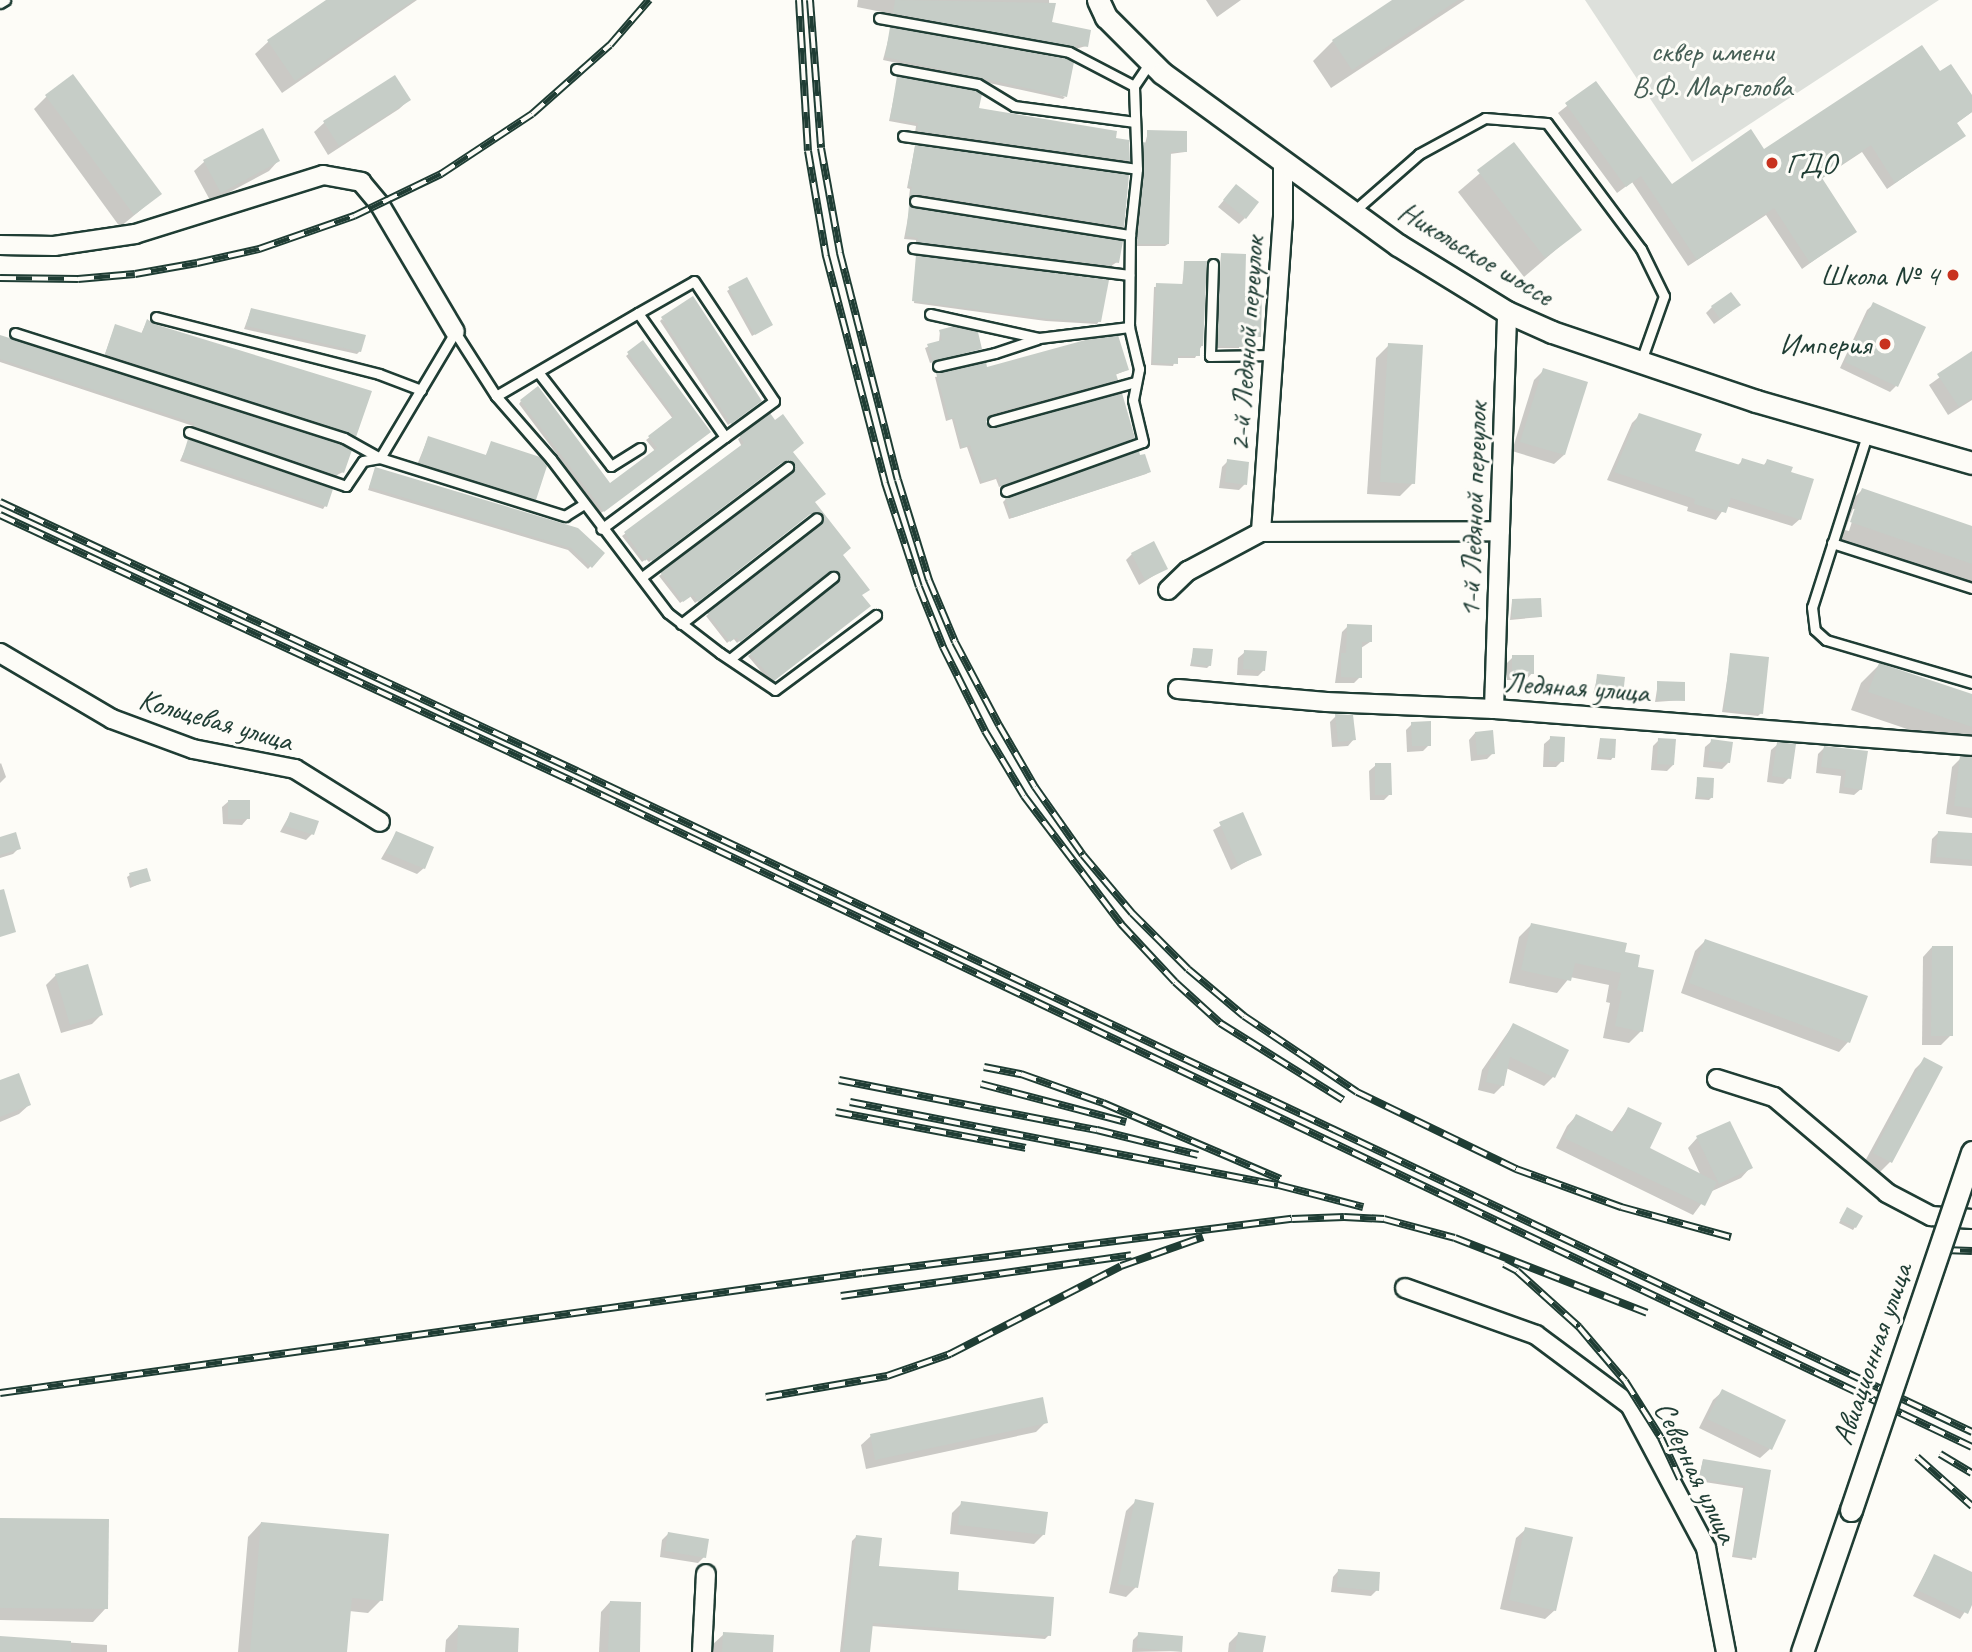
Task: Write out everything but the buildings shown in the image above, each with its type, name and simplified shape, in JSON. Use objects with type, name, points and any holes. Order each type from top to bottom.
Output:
[{"type":"street","name":"Никольское шоссе","points":[[1098,0],[1106,17],[1150,62],[1398,245],[1507,312],[1552,332],[1756,401],[1869,431],[1972,463]]},
{"type":"street","name":"2-й Ледяной переулок","points":[[1261,532],[1283,217],[1283,161]]},
{"type":"street","points":[[0,245],[54,246],[135,234],[323,175],[361,182],[380,205],[455,332]]},
{"type":"street","name":"1-й Ледяной переулок","points":[[1494,709],[1507,312]]},
{"type":"street","points":[[1168,590],[1188,571],[1261,532],[1500,531]]},
{"type":"street","name":"Кольцевая улица","points":[[0,653],[112,719],[192,749],[295,769],[380,822]]},
{"type":"street","name":"Ледяная улица","points":[[1178,689],[1326,702],[1494,709],[1972,746]]},
{"type":"street","points":[[1717,1079],[1774,1097],[1887,1193],[1931,1216],[1972,1219]]},
{"type":"street","name":"Авиационная улица","points":[[1802,1652],[1972,1152]]},
{"type":"street","name":"Северная улица","points":[[1405,1288],[1536,1335],[1630,1405],[1706,1548],[1726,1652]]},
{"type":"street","points":[[702,1652],[706,1574]]},
{"type":"lane","points":[[0,4],[5,0]]},
{"type":"lane","points":[[879,18],[1069,52],[1134,86]]},
{"type":"lane","points":[[1006,491],[1143,442],[1133,400],[1139,369],[1129,327],[1129,275],[1137,169],[1134,86],[1150,62]]},
{"type":"lane","points":[[896,69],[978,84],[1014,106],[1136,122]]},
{"type":"lane","points":[[1353,212],[1419,153],[1485,118],[1547,123],[1641,249],[1664,296],[1641,361]]},
{"type":"lane","points":[[903,136],[1137,169]]},
{"type":"lane","points":[[915,201],[1130,235]]},
{"type":"lane","points":[[913,248],[1129,275]]},
{"type":"lane","points":[[1213,264],[1210,356],[1274,355]]},
{"type":"lane","points":[[496,396],[694,281],[774,401],[601,529]]},
{"type":"lane","points":[[638,313],[725,437]]},
{"type":"lane","points":[[930,314],[1039,338]]},
{"type":"lane","points":[[156,317],[379,374],[421,390]]},
{"type":"lane","points":[[938,366],[995,353],[1039,338],[1129,327]]},
{"type":"lane","points":[[189,432],[346,486],[363,461],[380,458],[455,332],[496,396],[551,458],[601,529],[642,577],[668,613],[775,690],[876,615]]},
{"type":"lane","points":[[15,333],[344,438],[380,458],[565,516],[584,505]]},
{"type":"lane","points":[[538,372],[611,466],[639,448]]},
{"type":"lane","points":[[993,421],[1136,382]]},
{"type":"lane","points":[[1869,431],[1812,607],[1815,630],[1826,640],[1972,683]]},
{"type":"lane","points":[[642,577],[788,467]]},
{"type":"lane","points":[[681,624],[817,518]]},
{"type":"lane","points":[[1832,542],[1972,589]]},
{"type":"lane","points":[[730,659],[833,577]]},
{"type":"green space","name":"сквер имени В.Ф. Маргелова","points":[[1585,0],[1939,0],[1692,162]]},
{"type":"railway","points":[[0,278],[78,279],[135,274],[259,249],[354,216],[441,174],[532,114],[610,45],[649,0]]},
{"type":"railway","points":[[799,0],[808,151],[826,256],[885,483],[919,587],[943,647],[985,731],[1024,796],[1121,924],[1175,982],[1220,1023],[1343,1100]]},
{"type":"railway","points":[[810,0],[821,148],[840,253],[898,480],[929,580],[955,642],[999,725],[1035,787],[1083,855],[1132,913],[1188,969],[1244,1016],[1357,1092],[1516,1169],[1621,1207],[1731,1237]]},
{"type":"railway","points":[[0,502],[577,771],[1972,1432]]},
{"type":"railway","points":[[0,515],[572,781],[1972,1447]]},
{"type":"railway","points":[[984,1067],[1021,1074],[1103,1103],[1280,1179]]},
{"type":"railway","points":[[839,1080],[1097,1130],[1198,1155]]},
{"type":"railway","points":[[981,1084],[1126,1122]]},
{"type":"railway","points":[[850,1102],[1278,1185],[1363,1207]]},
{"type":"railway","points":[[836,1112],[1026,1148]]},
{"type":"railway","points":[[0,1393],[862,1273],[1292,1219],[1384,1219],[1455,1238],[1647,1313]]},
{"type":"railway","points":[[766,1397],[887,1376],[950,1354],[1121,1266],[1203,1237]]},
{"type":"railway","points":[[1944,1250],[1972,1251]]},
{"type":"railway","points":[[841,1296],[1131,1255]]},
{"type":"railway","points":[[1504,1264],[1517,1271],[1579,1327],[1625,1381],[1661,1438],[1680,1479]]},
{"type":"railway","points":[[1940,1454],[1972,1473]]},
{"type":"railway","points":[[1917,1457],[1972,1506]]},
{"type":"place","name":"ГДО","points":[[1772,163]]},
{"type":"place","name":"Школа № 4","points":[[1953,275]]},
{"type":"place","name":"Империя","points":[[1885,344]]}]
